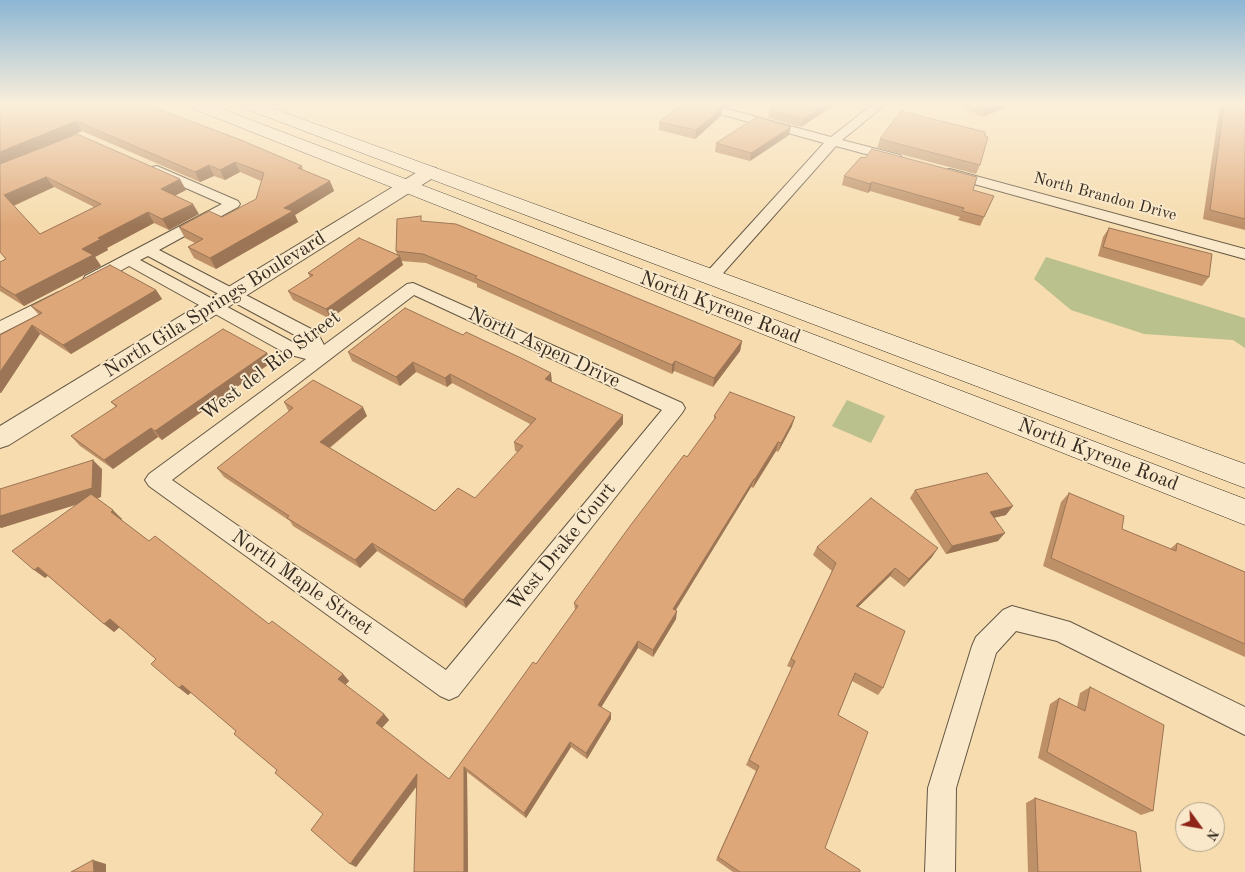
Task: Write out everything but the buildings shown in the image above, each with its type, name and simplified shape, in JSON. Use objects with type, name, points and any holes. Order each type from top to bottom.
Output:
[{"type":"main road","name":"North Kyrene Road","points":[[302,145],[1245,512]]},
{"type":"main road","name":"North Kyrene Road","points":[[357,145],[1245,476]]},
{"type":"street","points":[[711,277],[829,145]]},
{"type":"street","points":[[846,145],[906,161]]},
{"type":"street","points":[[0,328],[232,204],[145,165]]},
{"type":"street","name":"North Brandon Drive","points":[[934,169],[1245,254]]},
{"type":"street","name":"North Gila Springs Boulevard","points":[[0,438],[430,172]]},
{"type":"street","points":[[148,250],[311,336],[321,356]]},
{"type":"street","points":[[129,260],[293,350],[321,356]]},
{"type":"street","name":"West del Rio Street","points":[[156,480],[413,288]]},
{"type":"street","name":"North Aspen Drive","points":[[413,288],[675,408]]},
{"type":"street","name":"West Drake Court","points":[[449,687],[675,408]]},
{"type":"street","name":"North Maple Street","points":[[156,480],[449,687]]},
{"type":"street","points":[[940,872],[942,788],[986,646],[1012,618],[1061,630],[1245,721]]},
{"type":"green space","points":[[1046,257],[1245,318],[1245,348],[1233,340],[1144,334],[1071,310],[1034,279]]},
{"type":"green space","points":[[847,400],[885,416],[871,443],[832,426]]}]
